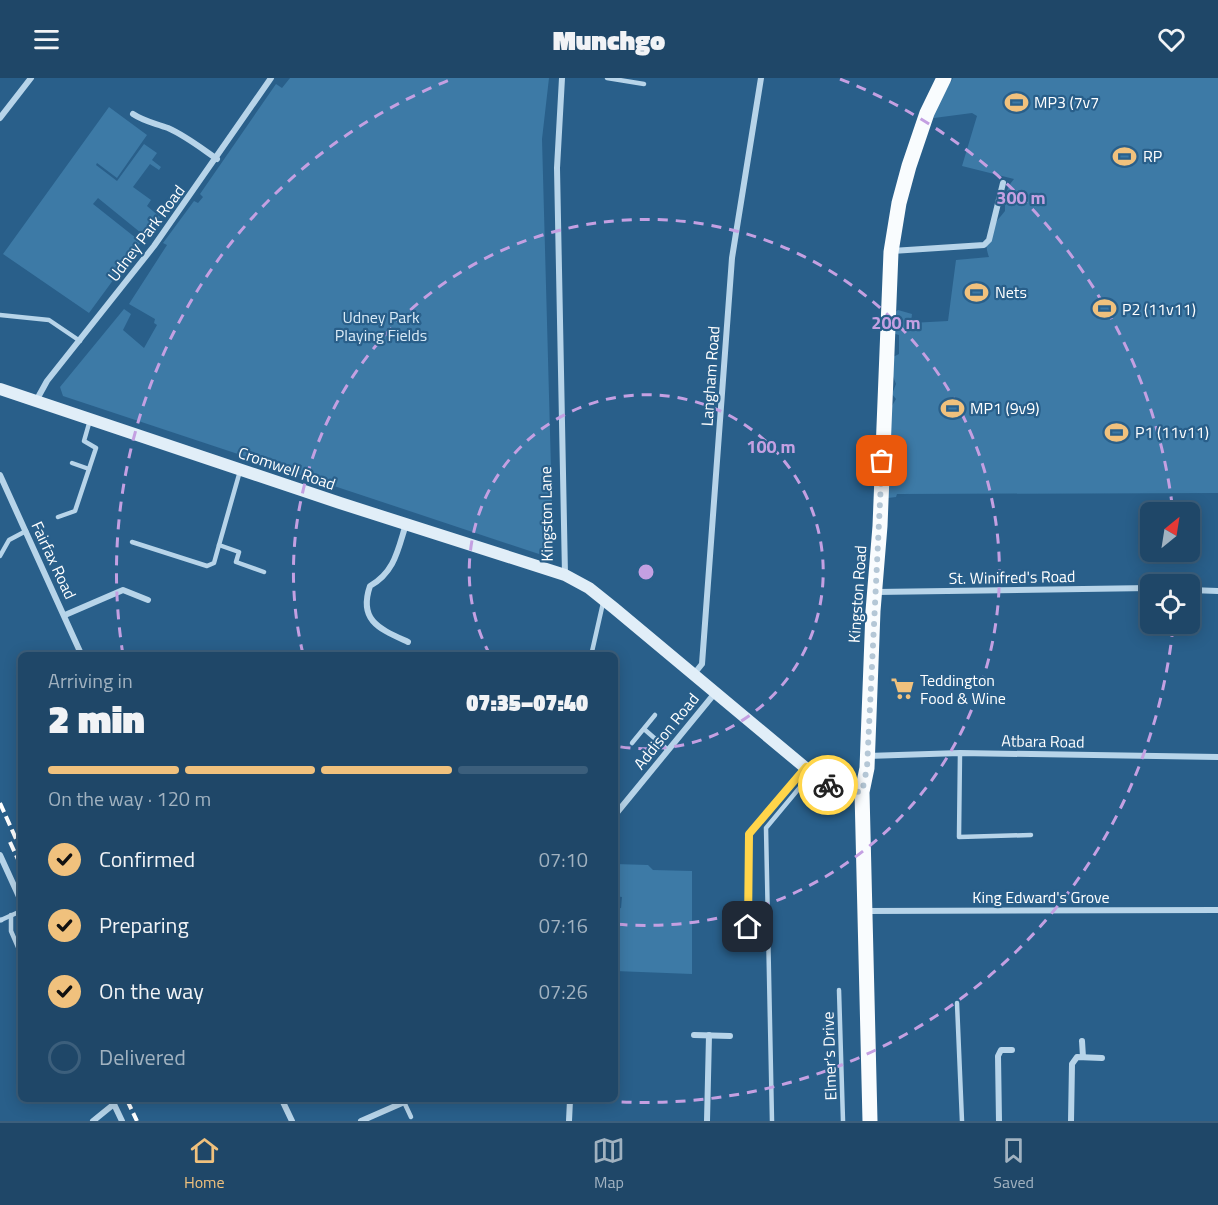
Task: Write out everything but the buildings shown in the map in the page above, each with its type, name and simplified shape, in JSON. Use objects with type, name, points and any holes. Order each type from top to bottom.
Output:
[{"type":"main road","name":"Kingston Road","points":[[870,1121],[862,792],[867,756],[891,252],[898,203],[912,156],[927,112],[944,78]]},
{"type":"main road","name":"Cromwell Road","points":[[0,389],[406,524],[565,574]]},
{"type":"main road","name":"Kingston Lane","points":[[565,574],[604,601],[832,790],[862,792]]},
{"type":"street","points":[[0,118],[31,78]]},
{"type":"street","name":"Udney Park Road","points":[[36,401],[47,381],[80,341],[217,159],[271,78]]},
{"type":"street","name":"Kingston Lane","points":[[562,78],[557,168],[565,574]]},
{"type":"street","name":"Langham Road","points":[[693,675],[702,664],[732,258],[761,78]]},
{"type":"street","points":[[133,114],[147,123],[161,125],[184,136],[217,159]]},
{"type":"street","points":[[891,252],[984,245],[989,240],[1003,183]]},
{"type":"street","name":"Fairfax Road","points":[[0,475],[80,652]]},
{"type":"street","points":[[406,524],[391,569],[383,578],[370,586],[365,600],[366,608],[377,628],[408,642]]},
{"type":"street","name":"St. Winifred's Road","points":[[875,592],[1140,588]]},
{"type":"street","points":[[65,615],[123,590],[148,600]]},
{"type":"street","points":[[1200,590],[1218,591]]},
{"type":"street","name":"Addison Road","points":[[618,810],[715,693]]},
{"type":"street","name":"Atbara Road","points":[[867,756],[960,753],[1218,757]]},
{"type":"street","points":[[748,947],[749,834],[809,770]]},
{"type":"street","points":[[0,855],[18,894]]},
{"type":"street","name":"King Edward's Grove","points":[[864,910],[1218,910]]},
{"type":"street","points":[[694,1035],[730,1036]]},
{"type":"street","points":[[707,1121],[709,1035]]},
{"type":"street","points":[[1082,1041],[1083,1057]]},
{"type":"street","points":[[999,1121],[998,1056],[1001,1050],[1012,1050]]},
{"type":"street","points":[[1071,1121],[1072,1064],[1077,1057],[1102,1058]]},
{"type":"street","points":[[93,1121],[113,1102],[122,1121]]},
{"type":"street","points":[[283,1102],[292,1121]]},
{"type":"street","points":[[361,1121],[404,1102]]},
{"type":"street","points":[[569,1121],[570,1102]]},
{"type":"lane","points":[[607,78],[644,84]]},
{"type":"lane","points":[[0,315],[49,320],[80,341]]},
{"type":"lane","points":[[58,517],[75,512],[96,448],[84,441],[90,419]]},
{"type":"lane","points":[[72,464],[89,469]]},
{"type":"lane","points":[[132,542],[207,566],[214,563],[241,469]]},
{"type":"lane","points":[[0,556],[9,540],[26,531]]},
{"type":"lane","points":[[219,545],[239,552],[236,562],[264,572]]},
{"type":"lane","points":[[592,652],[604,601]]},
{"type":"lane","points":[[632,743],[655,715]]},
{"type":"lane","points":[[644,729],[668,750]]},
{"type":"lane","points":[[960,753],[959,837],[1031,835]]},
{"type":"lane","points":[[772,1121],[766,828],[809,770]]},
{"type":"lane","points":[[0,920],[18,912]]},
{"type":"lane","points":[[11,915],[11,931],[18,947]]},
{"type":"lane","name":"Elmer's Drive","points":[[839,990],[843,1121]]},
{"type":"lane","points":[[957,1003],[962,1121]]},
{"type":"lane","points":[[406,1102],[411,1117]]},
{"type":"green space","name":"Udney Park Playing Fields","points":[[290,78],[549,78],[542,139],[553,542],[550,550],[542,555],[63,396],[60,387],[124,309],[131,314],[123,330],[144,348],[157,325],[154,323],[155,319],[129,304],[167,245],[163,243],[194,201],[198,203],[203,197],[200,194],[276,84],[282,88]]},
{"type":"green space","points":[[953,78],[1218,78],[1218,493],[897,494],[896,497],[888,498],[886,452],[893,444],[890,435],[889,411],[896,399],[892,394],[896,384],[891,371],[891,358],[899,354],[899,335],[892,333],[892,315],[898,310],[912,314],[911,323],[948,321],[956,260],[989,257],[987,237],[1005,211],[1007,190],[1014,179],[962,166],[977,116],[972,113],[934,118],[930,111],[942,83],[951,82]]},
{"type":"green space","points":[[109,107],[147,135],[117,178],[97,163],[96,165],[117,181],[144,144],[157,153],[152,160],[161,167],[159,170],[150,164],[133,187],[151,200],[147,206],[160,217],[146,237],[98,198],[93,204],[141,242],[89,313],[3,254]]},
{"type":"green space","points":[[618,864],[648,865],[653,870],[692,871],[692,974],[618,971],[618,908],[621,908],[622,897],[618,896]]},
{"type":"railway","points":[[0,803],[18,843]]},
{"type":"railway","points":[[10,842],[18,859]]},
{"type":"railway","points":[[128,1102],[137,1121]]},
{"type":"way so far","points":[[828,785],[832,790],[862,792],[867,768],[882,461]]},
{"type":"place","name":"MP3 (7v7","points":[[1016,102]]},
{"type":"place","name":"RP","points":[[1125,156]]},
{"type":"place","name":"Nets","points":[[977,292]]},
{"type":"place","name":"P2 (11v11)","points":[[1104,309]]},
{"type":"place","name":"MP1 (9v9)","points":[[952,408]]},
{"type":"place","name":"P1 (11v11)","points":[[1117,432]]},
{"type":"place","name":"Teddington Food & Wine","points":[[902,689]]},
{"type":"route","points":[[748,927],[749,834],[806,767],[828,785]]}]
